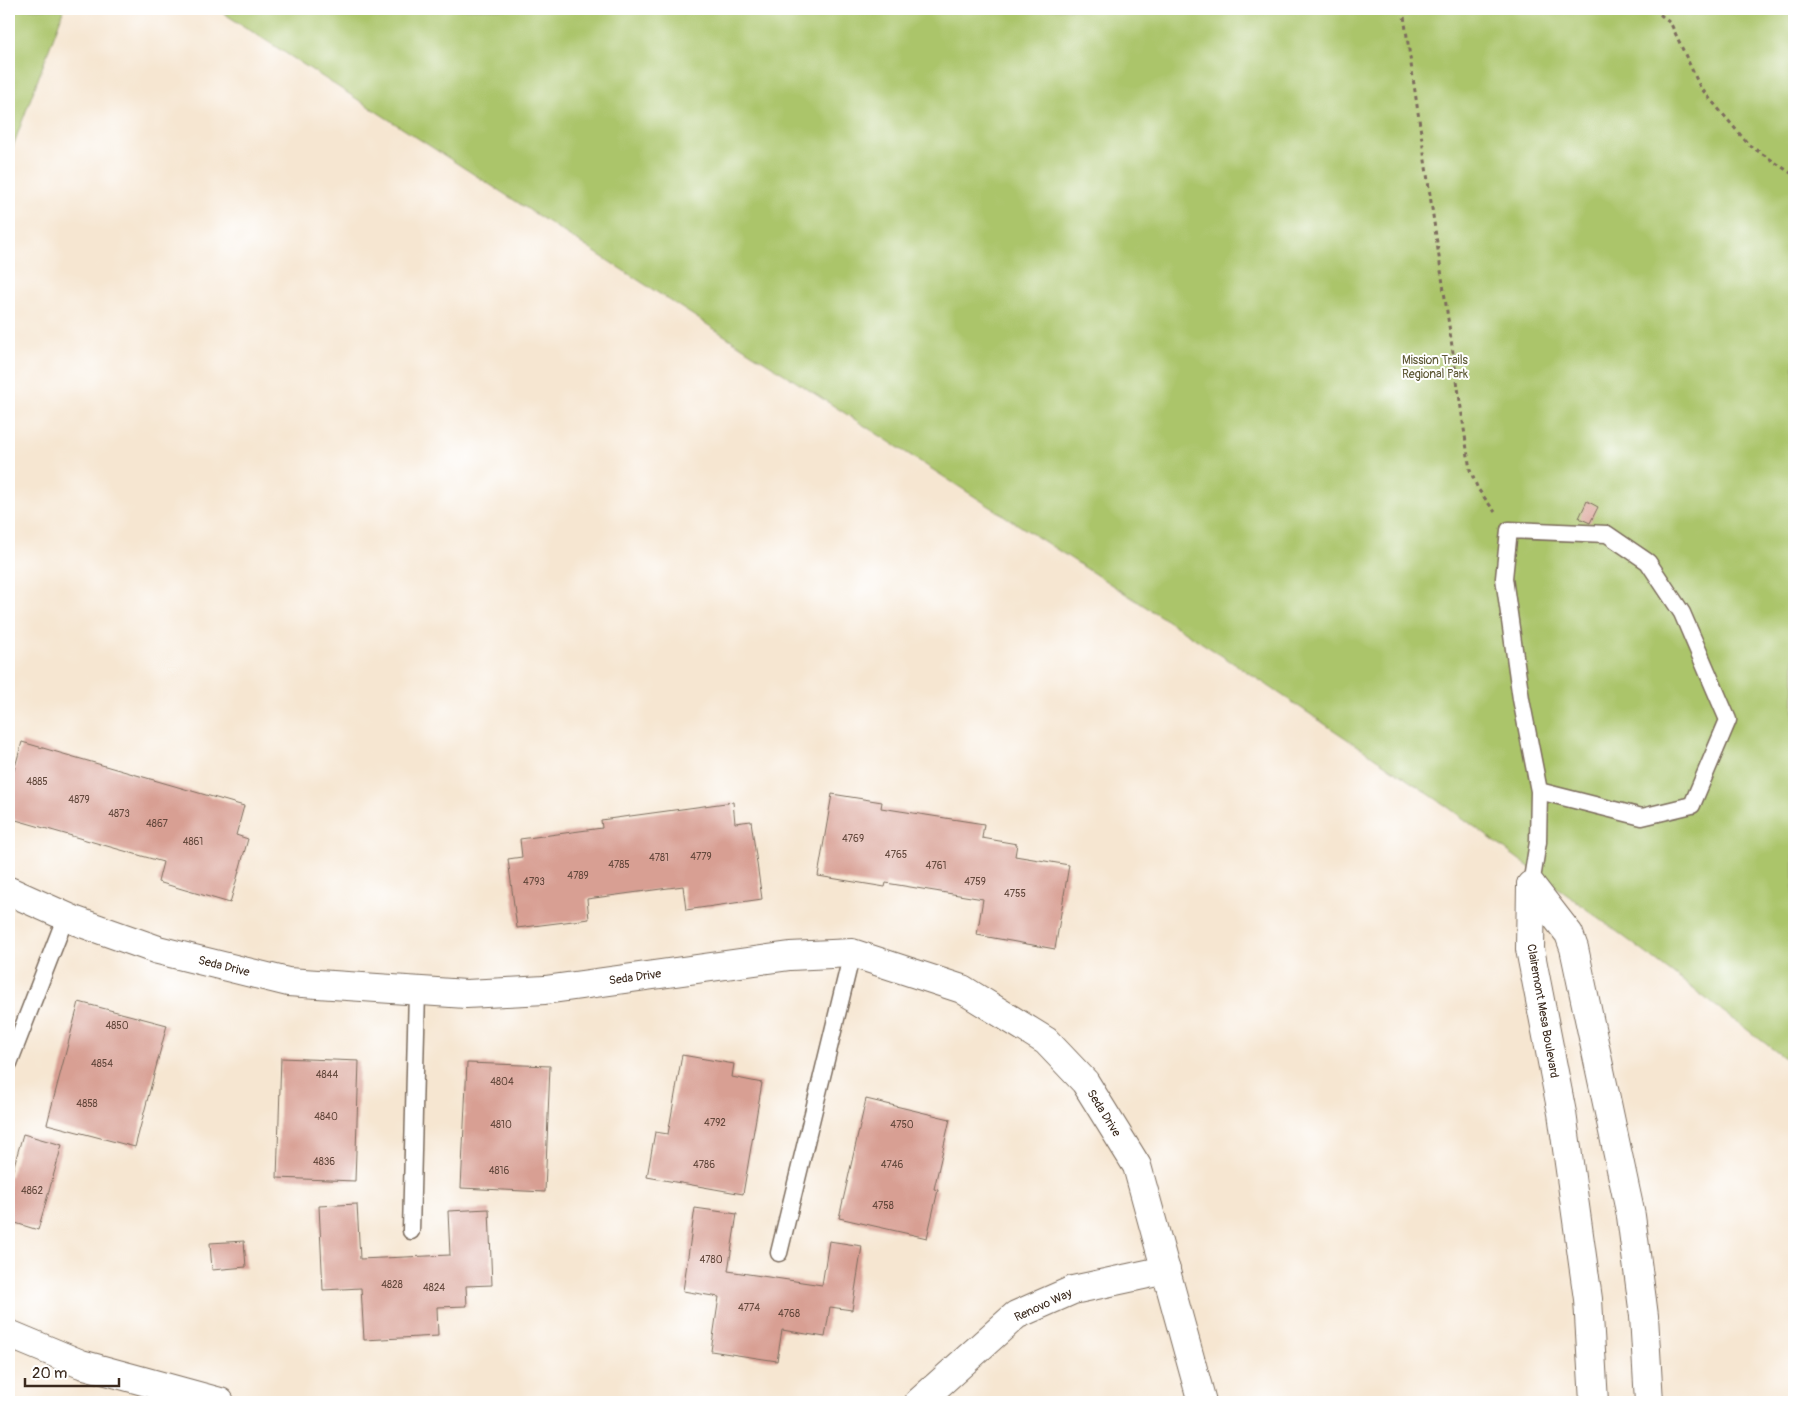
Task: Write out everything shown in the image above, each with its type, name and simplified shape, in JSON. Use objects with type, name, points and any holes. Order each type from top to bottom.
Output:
[{"type":"street","name":"Clairemont Mesa Boulevard","points":[[1531,885],[1530,949],[1562,1112],[1588,1299],[1594,1402]]},
{"type":"street","points":[[1531,885],[1569,934],[1574,948],[1630,1216],[1644,1316],[1649,1402]]},
{"type":"street","name":"Seda Drive","points":[[9,891],[66,916],[158,950],[288,982],[466,994],[545,990],[790,956],[852,954],[962,989],[1046,1041],[1085,1082],[1137,1166],[1202,1402]]},
{"type":"street","name":"Renovo Way","points":[[919,1402],[1016,1315],[1073,1290],[1166,1270]]},
{"type":"street","points":[[9,1334],[80,1364],[220,1402]]},
{"type":"lane","points":[[1531,885],[1538,842],[1539,790],[1521,699],[1504,578],[1509,530],[1607,534],[1648,562],[1682,613],[1728,720],[1692,805],[1642,817],[1539,790]]},
{"type":"lane","points":[[9,1063],[66,916]]},
{"type":"lane","points":[[779,1253],[852,954]]},
{"type":"lane","points":[[411,1231],[417,991]]},
{"type":"path","points":[[1403,9],[1470,470],[1478,489],[1509,530]]},
{"type":"path","points":[[1654,9],[1671,24],[1700,87],[1750,145],[1794,175]]},
{"type":"green space","points":[[9,9],[64,9],[9,157]]},
{"type":"green space","name":"Mission Trails Regional Park","points":[[217,9],[1794,9],[1794,1065],[1445,805],[1258,679]]},
{"type":"building","points":[[1587,501],[1598,507],[1590,523],[1579,518]]},
{"type":"building","points":[[22,742],[244,806],[236,835],[248,839],[230,903],[158,882],[163,862],[9,818],[9,788]]},
{"type":"building","points":[[832,794],[882,802],[881,808],[984,824],[982,838],[1017,844],[1015,856],[1069,865],[1055,949],[977,935],[983,899],[886,883],[885,887],[818,876]]},
{"type":"building","points":[[733,802],[735,823],[751,821],[762,899],[686,910],[683,886],[587,899],[589,919],[517,928],[508,859],[522,857],[520,839],[602,828],[601,820]]},
{"type":"building","points":[[79,1002],[167,1025],[135,1147],[47,1124]]},
{"type":"building","points":[[682,1055],[734,1064],[732,1077],[762,1083],[743,1194],[647,1177],[655,1132],[668,1134]]},
{"type":"building","points":[[281,1058],[359,1061],[355,1181],[277,1178]]},
{"type":"building","points":[[467,1063],[550,1066],[545,1192],[461,1188]]},
{"type":"building","points":[[866,1099],[950,1119],[934,1189],[938,1190],[927,1238],[839,1218]]},
{"type":"building","points":[[23,1134],[62,1145],[38,1230],[9,1221],[9,1176],[11,1176]]},
{"type":"building","points":[[357,1204],[360,1259],[450,1255],[448,1211],[489,1209],[492,1285],[466,1286],[467,1306],[437,1307],[438,1336],[364,1340],[361,1288],[323,1290],[319,1206]]},
{"type":"building","points":[[695,1208],[737,1214],[728,1271],[822,1285],[829,1241],[862,1246],[852,1310],[830,1307],[825,1337],[782,1330],[777,1361],[711,1351],[719,1297],[683,1291]]},
{"type":"building","points":[[244,1241],[246,1267],[212,1270],[210,1243]]}]
